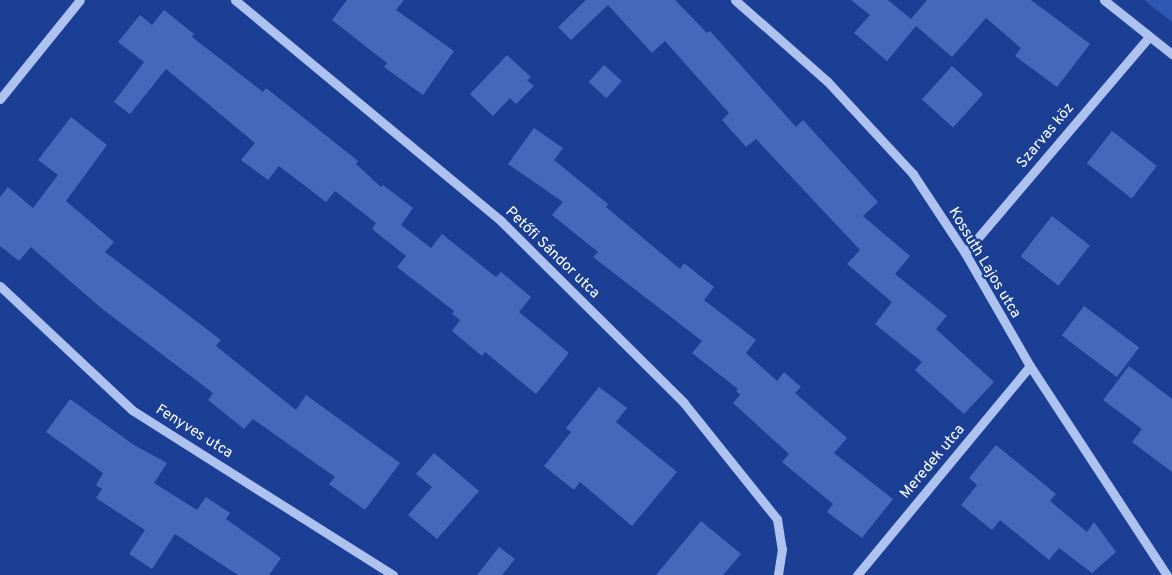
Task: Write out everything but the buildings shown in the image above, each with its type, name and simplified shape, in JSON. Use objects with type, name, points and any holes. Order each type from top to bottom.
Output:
[{"type":"street","points":[[0,99],[80,0]]},
{"type":"street","name":"Petőfi Sándor utca","points":[[235,0],[502,221],[684,403],[777,519],[782,549],[778,575]]},
{"type":"street","name":"Kossuth Lajos utca","points":[[734,0],[827,81],[913,174],[965,253],[1030,366],[1168,575]]},
{"type":"street","points":[[1104,0],[1172,54]]},
{"type":"street","name":"Szarvas köz","points":[[965,253],[1149,37]]},
{"type":"street","name":"Fenyves utca","points":[[0,286],[132,410],[393,575]]},
{"type":"street","name":"Meredek utca","points":[[857,575],[1030,366]]},
{"type":"shaded area","points":[[1144,0],[1172,0],[1172,22]]}]
